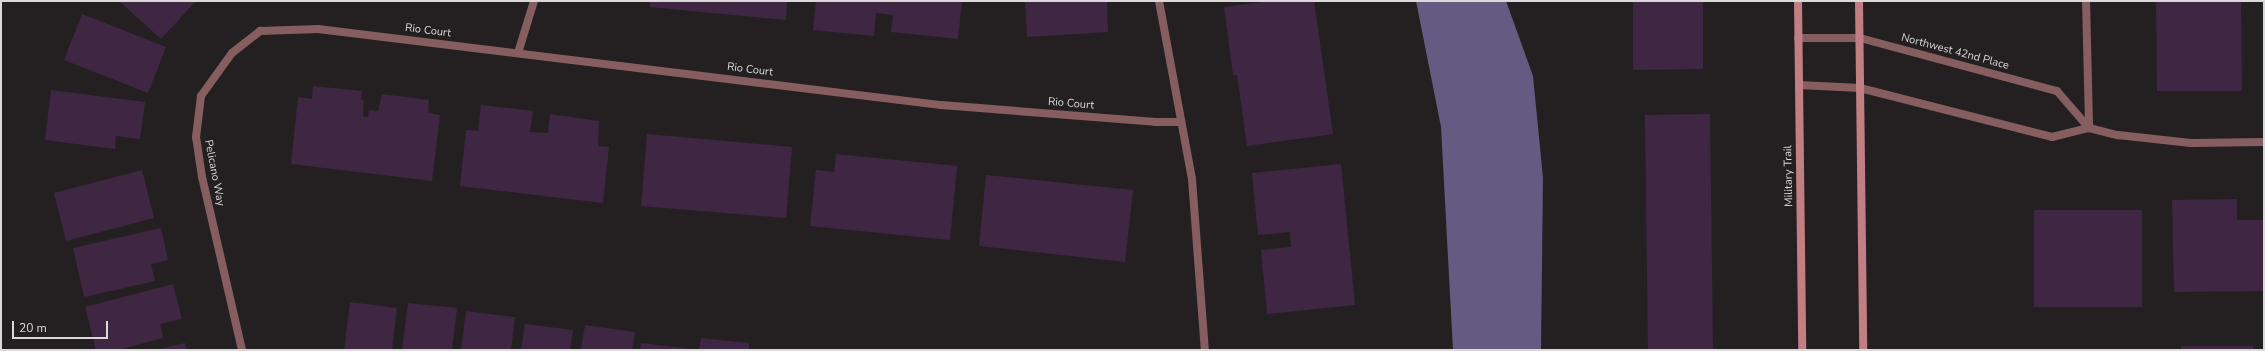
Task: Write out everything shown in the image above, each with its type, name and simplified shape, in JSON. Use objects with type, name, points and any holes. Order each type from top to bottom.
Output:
[{"type":"street","points":[[518,53],[534,1]]},
{"type":"street","points":[[1159,1],[1180,122],[1192,179],[1205,350]]},
{"type":"street","name":"Military Trail","points":[[1798,1],[1802,350]]},
{"type":"street","points":[[1860,1],[1863,350]]},
{"type":"street","points":[[2086,1],[2089,128]]},
{"type":"street","name":"Rio Court","points":[[318,29],[941,105],[1155,122],[1180,122]]},
{"type":"street","name":"Pelicano Way","points":[[242,350],[202,177],[196,136],[201,96],[232,53],[260,31],[318,29]]},
{"type":"street","name":"Northwest 42nd Place","points":[[1798,38],[1860,38],[2057,91],[2089,128]]},
{"type":"street","points":[[1799,85],[1860,88],[2052,137],[2089,128],[2118,136],[2191,144],[2264,142]]},
{"type":"shaded area","points":[[1416,1],[1506,1],[1533,76],[1543,178],[1541,350],[1453,350],[1441,127]]},
{"type":"building","points":[[119,1],[196,1],[161,39]]},
{"type":"building","points":[[650,1],[787,1],[786,20],[650,7]]},
{"type":"building","points":[[816,1],[962,1],[958,39],[891,32],[893,15],[876,13],[874,36],[813,30]]},
{"type":"building","points":[[1025,1],[1107,1],[1108,32],[1027,37]]},
{"type":"building","points":[[1270,1],[1314,1],[1333,134],[1247,146],[1237,75],[1233,75],[1224,7]]},
{"type":"building","points":[[1633,1],[1703,1],[1703,69],[1633,70]]},
{"type":"building","points":[[2156,1],[2241,1],[2242,91],[2157,91]]},
{"type":"building","points":[[82,14],[166,47],[148,93],[64,60]]},
{"type":"building","points":[[313,86],[362,91],[361,100],[364,100],[363,116],[368,117],[369,110],[378,111],[382,94],[429,100],[428,113],[440,115],[432,181],[291,164],[298,97],[312,99]]},
{"type":"building","points":[[51,90],[145,102],[140,139],[116,136],[115,149],[45,140]]},
{"type":"building","points":[[481,105],[533,111],[530,132],[548,133],[550,114],[599,121],[598,146],[609,147],[603,203],[460,186],[466,130],[478,131]]},
{"type":"building","points":[[1710,114],[1713,350],[1648,350],[1645,115]]},
{"type":"building","points":[[647,134],[792,147],[786,218],[641,206]]},
{"type":"building","points":[[836,154],[957,166],[950,240],[810,226],[816,170],[834,172]]},
{"type":"building","points":[[1341,164],[1355,305],[1267,314],[1261,250],[1291,247],[1290,232],[1258,235],[1252,173]]},
{"type":"building","points":[[142,170],[154,218],[66,241],[54,193]]},
{"type":"building","points":[[986,175],[1133,190],[1125,262],[979,246]]},
{"type":"building","points":[[2237,199],[2237,220],[2264,220],[2264,291],[2174,292],[2172,200]]},
{"type":"building","points":[[2034,210],[2142,210],[2142,307],[2034,307]]},
{"type":"building","points":[[161,228],[168,260],[151,264],[155,281],[84,297],[73,248]]},
{"type":"building","points":[[173,284],[182,319],[160,324],[163,338],[118,350],[96,350],[85,307]]},
{"type":"building","points":[[350,302],[397,308],[392,350],[344,350]]},
{"type":"building","points":[[408,303],[457,308],[452,350],[402,350]]},
{"type":"building","points":[[466,311],[515,317],[511,350],[461,350]]},
{"type":"building","points":[[525,324],[573,330],[570,350],[521,350]]},
{"type":"building","points":[[585,325],[635,332],[632,350],[581,350]]},
{"type":"building","points":[[701,338],[749,343],[749,350],[699,350]]},
{"type":"building","points":[[185,343],[187,350],[159,350],[159,349]]},
{"type":"building","points":[[641,343],[691,349],[640,350]]},
{"type":"building","points":[[2181,346],[2253,346],[2253,350],[2181,350]]}]
